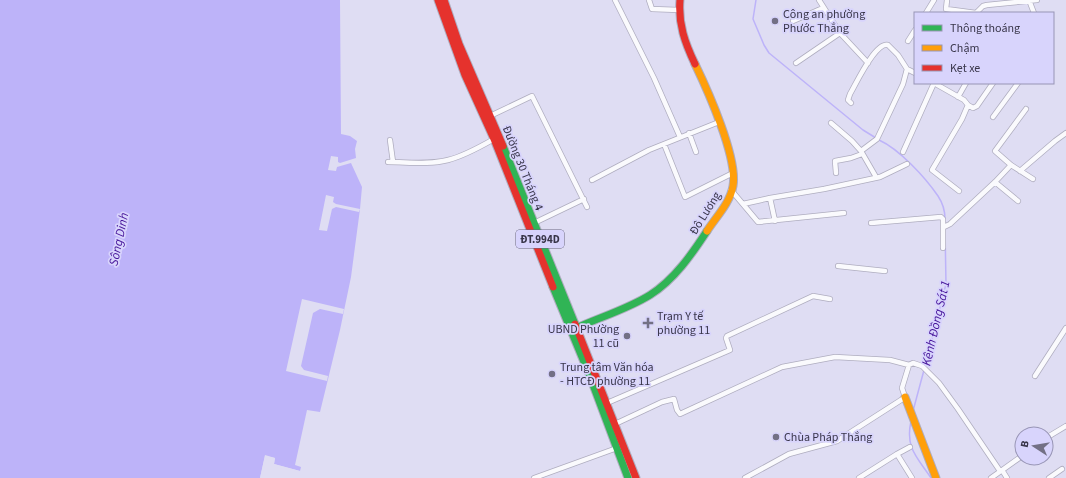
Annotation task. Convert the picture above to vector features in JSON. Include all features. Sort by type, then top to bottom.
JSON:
[{"type":"main road","name":"Đường 30 Tháng 4","points":[[438,0],[453,44],[488,118],[574,329],[607,403],[636,478]]},
{"type":"main road","name":"Đường 30 Tháng 4","points":[[444,0],[471,81]]},
{"type":"main road","name":"Đô Lương","points":[[574,329],[634,303],[659,288],[689,257],[723,207],[733,185],[733,173],[728,149],[706,88],[686,44],[682,31],[679,10],[680,0]]},
{"type":"main road","name":"Đường 30 Tháng 4","points":[[524,208],[534,222],[628,478]]},
{"type":"main road","points":[[905,397],[936,478]]},
{"type":"street","points":[[615,0],[654,78],[680,137]]},
{"type":"street","points":[[649,0],[652,9],[679,10]]},
{"type":"street","points":[[819,0],[840,33],[868,63]]},
{"type":"street","points":[[927,12],[934,0]]},
{"type":"street","points":[[947,0],[946,9],[954,12]]},
{"type":"street","points":[[1029,0],[1034,12]]},
{"type":"street","points":[[977,12],[984,6],[993,2],[1037,0]]},
{"type":"street","points":[[793,21],[823,8]]},
{"type":"street","points":[[908,42],[914,32]]},
{"type":"street","points":[[796,63],[840,33]]},
{"type":"street","points":[[851,103],[848,100],[848,97],[876,51],[885,44],[898,55],[907,69],[914,72]]},
{"type":"street","points":[[836,173],[835,162],[851,158],[862,152],[877,139],[903,84],[907,69]]},
{"type":"street","points":[[903,152],[934,84]]},
{"type":"street","points":[[958,97],[965,84]]},
{"type":"street","points":[[941,85],[964,100],[968,105],[975,108],[992,84]]},
{"type":"street","points":[[993,117],[1017,84]]},
{"type":"street","points":[[488,118],[532,96],[587,207]]},
{"type":"street","points":[[959,191],[932,170],[962,119],[968,105]]},
{"type":"street","points":[[1026,109],[995,152],[1033,180]]},
{"type":"street","points":[[592,180],[648,150],[718,122]]},
{"type":"street","points":[[831,123],[852,141],[862,152],[876,178]]},
{"type":"street","points":[[1020,171],[1066,133]]},
{"type":"street","points":[[689,134],[696,152]]},
{"type":"street","points":[[390,140],[390,162],[418,163],[448,160],[473,150],[496,138]]},
{"type":"street","points":[[664,144],[685,197],[733,173]]},
{"type":"street","points":[[743,204],[876,178],[907,164]]},
{"type":"street","points":[[946,226],[995,182],[1011,165]]},
{"type":"street","points":[[995,182],[1018,201]]},
{"type":"street","points":[[731,190],[758,222],[844,213]]},
{"type":"street","points":[[770,198],[775,221]]},
{"type":"street","points":[[534,222],[584,200]]},
{"type":"street","points":[[871,223],[938,216],[943,219],[946,226],[943,248]]},
{"type":"street","points":[[838,266],[886,271]]},
{"type":"street","points":[[607,403],[730,350],[726,338],[727,336],[812,296],[830,299]]},
{"type":"street","points":[[1034,376],[1066,328]]},
{"type":"street","points":[[615,424],[662,402],[674,399],[677,410],[680,414],[790,364],[835,357],[892,361],[909,364],[913,363],[922,366],[939,383],[1007,478]]},
{"type":"street","points":[[745,478],[789,454],[837,441],[905,397],[902,388],[909,364]]},
{"type":"street","points":[[1054,433],[1066,426]]},
{"type":"street","points":[[859,478],[910,447]]},
{"type":"street","points":[[534,478],[617,448]]},
{"type":"street","points":[[897,454],[912,478]]},
{"type":"street","points":[[990,478],[1014,462]]},
{"type":"street","points":[[1049,478],[1062,469]]},
{"type":"water","name":"Sông Dinh","points":[[0,0],[340,0],[341,134],[350,136],[357,141],[355,149],[356,158],[340,163],[338,162],[338,157],[331,156],[328,170],[336,171],[337,167],[351,163],[362,187],[351,277],[340,330],[320,412],[307,410],[295,465],[301,467],[300,471],[274,464],[275,458],[265,456],[260,478],[0,478]]},
{"type":"pier","points":[[326,195],[334,197],[333,202],[336,204],[360,209],[359,212],[336,207],[332,209],[327,231],[319,230]]},
{"type":"pier","points":[[302,299],[344,309],[343,314],[320,309],[313,313],[301,366],[304,370],[328,376],[327,381],[286,371]]},
{"type":"pier","points":[[265,455],[275,458],[274,464],[300,471],[299,473],[273,466],[273,459],[267,458],[262,478],[260,478]]},
{"type":"waterway","name":"Kênh Đồng Sát 1","points":[[756,0],[753,19],[769,53],[863,130],[876,138]]},
{"type":"waterway","name":"Kênh Đồng Sát 1","points":[[879,140],[895,150],[926,180],[941,201],[945,219]]},
{"type":"waterway","name":"Kênh Đồng Sát 1","points":[[925,367],[946,284],[945,227]]},
{"type":"waterway","name":"Kênh Đồng Sát 1","points":[[913,411],[924,370]]},
{"type":"waterway","name":"Kênh Đồng Sát 1","points":[[911,421],[911,445],[917,458],[931,478]]},
{"type":"traffic: fast","points":[[503,146],[575,324]]},
{"type":"traffic: fast","points":[[572,330],[631,305],[659,289],[682,266],[707,231]]},
{"type":"traffic: fast","points":[[553,287],[589,374],[628,478]]},
{"type":"traffic: slow","points":[[695,64],[727,142],[733,174],[733,186],[729,198],[707,231]]},
{"type":"traffic: slow","points":[[905,397],[936,478]]},
{"type":"traffic: jam","points":[[438,0],[465,75],[494,139],[553,287]]},
{"type":"traffic: jam","points":[[444,0],[459,44],[503,146]]},
{"type":"traffic: jam","points":[[680,0],[681,25],[688,49],[695,64]]},
{"type":"traffic: jam","points":[[575,324],[636,478]]},
{"type":"place","name":"Công an phường Phước Thắng","points":[[775,21]]},
{"type":"place","name":"Trạm Y tế phường 11","points":[[648,323]]},
{"type":"place","name":"UBND Phường 11 cũ","points":[[627,336]]},
{"type":"place","name":"Trung tâm Văn hóa - HTCĐ phường 11","points":[[552,374]]},
{"type":"place","name":"Chùa Pháp Thắng","points":[[776,437]]}]
